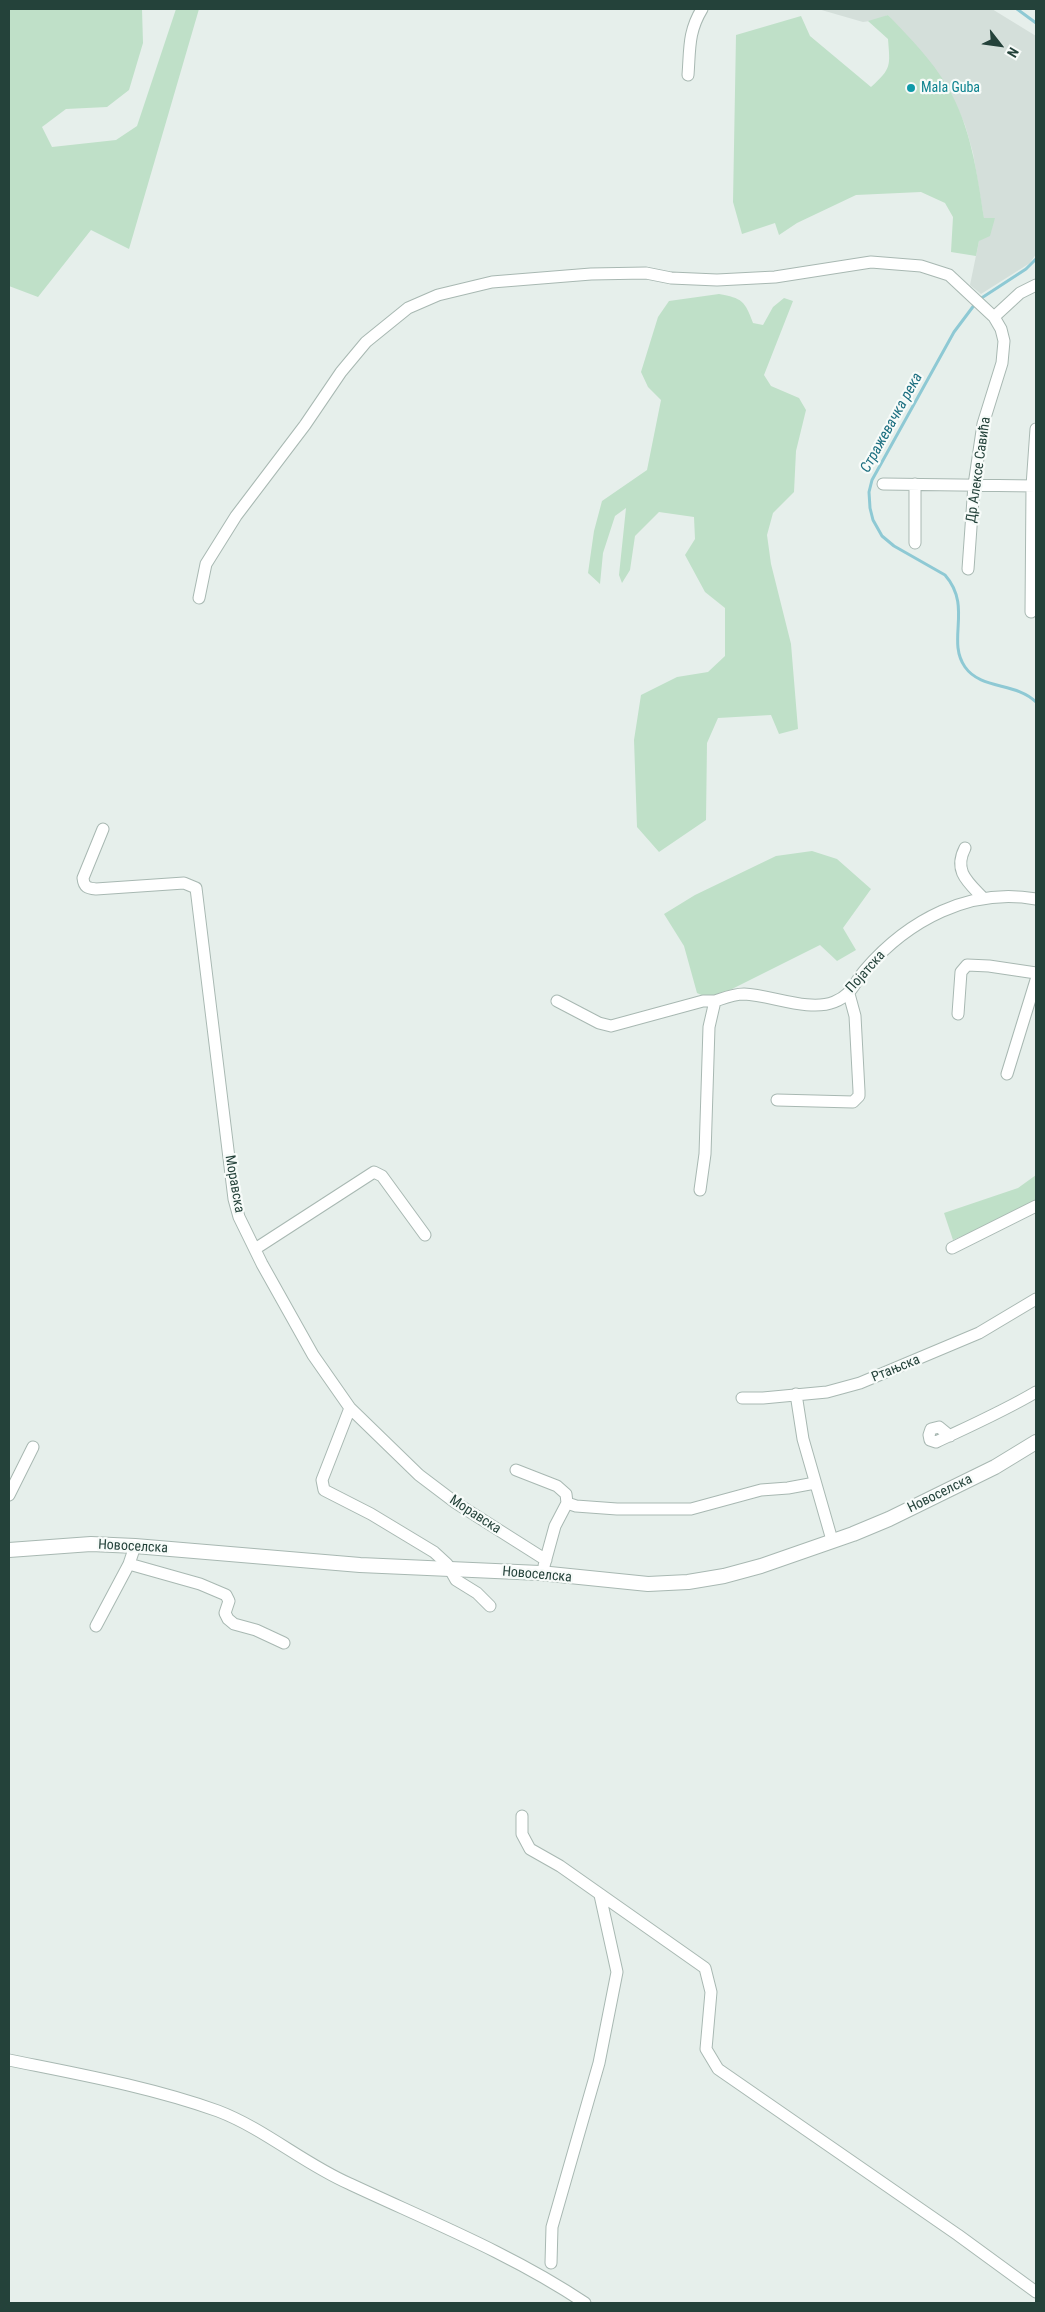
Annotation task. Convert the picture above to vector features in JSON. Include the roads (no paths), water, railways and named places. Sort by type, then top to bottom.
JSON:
[{"type":"street","points":[[688,74],[690,38],[693,26],[702,9]]},
{"type":"street","points":[[199,598],[206,564],[236,516],[305,425],[341,372],[366,342],[408,308],[438,295],[492,282],[572,275],[646,273],[671,278],[726,279],[775,277],[871,262],[921,266],[942,272],[975,298],[990,313],[1036,284]]},
{"type":"street","name":"Др Алексе Савића","points":[[968,569],[974,485],[985,417],[1002,363],[1004,341],[1001,329],[990,313]]},
{"type":"street","points":[[1031,612],[1036,429]]},
{"type":"street","points":[[883,484],[1034,486]]},
{"type":"street","points":[[915,484],[915,543]]},
{"type":"street","name":"Моравска","points":[[103,829],[83,878],[84,884],[88,888],[184,883],[196,888],[234,1199],[239,1216],[255,1249],[313,1355],[350,1408],[419,1475],[456,1503],[546,1560]]},
{"type":"street","points":[[965,848],[960,862],[961,869],[971,886],[983,898]]},
{"type":"street","name":"Појатска","points":[[557,1001],[599,1023],[611,1026],[703,1001],[715,1001],[742,994],[766,997],[782,1002],[831,1003],[849,994],[865,970],[901,936],[913,926],[933,915],[983,898],[1005,896],[1036,899]]},
{"type":"street","points":[[958,1014],[961,972],[967,965],[989,966],[1036,973]]},
{"type":"street","points":[[1007,1074],[1036,980]]},
{"type":"street","points":[[777,1100],[853,1102],[859,1096],[855,1016],[849,994]]},
{"type":"street","points":[[700,1190],[706,1146],[709,1027],[715,1001]]},
{"type":"street","points":[[255,1249],[374,1172],[382,1176],[425,1235]]},
{"type":"street","points":[[952,1248],[1036,1206]]},
{"type":"street","name":"Ртањска","points":[[742,1398],[826,1392],[860,1383],[979,1333],[1036,1299]]},
{"type":"street","points":[[950,1436],[1036,1392]]},
{"type":"street","points":[[796,1394],[798,1419],[832,1540]]},
{"type":"street","points":[[350,1408],[322,1480],[324,1490],[434,1552],[451,1569],[456,1580],[477,1593],[490,1606]]},
{"type":"street","name":"Новоселска","points":[[9,1550],[91,1544],[135,1546],[360,1564],[540,1574],[648,1584],[688,1582],[724,1576],[761,1566],[889,1519],[996,1467],[1036,1442]]},
{"type":"street","points":[[9,1495],[33,1447]]},
{"type":"street","points":[[516,1470],[564,1490],[567,1503],[556,1526],[540,1574]]},
{"type":"street","points":[[567,1503],[576,1506],[617,1509],[691,1509],[761,1490],[815,1483]]},
{"type":"street","points":[[96,1626],[129,1564],[135,1546]]},
{"type":"street","points":[[129,1564],[200,1584],[226,1594],[229,1601],[225,1613],[231,1622],[262,1632],[284,1643]]},
{"type":"street","points":[[522,1816],[522,1834],[530,1849],[600,1894],[705,1968],[711,1992],[706,2049],[718,2070],[958,2235],[1036,2292]]},
{"type":"street","points":[[551,2263],[552,2227],[599,2063],[617,1972],[600,1894]]},
{"type":"street","points":[[9,2060],[105,2080],[218,2112],[239,2121],[343,2182],[508,2258],[585,2303]]},
{"type":"waterway","name":"Стражевачка река","points":[[1017,9],[1036,23]]},
{"type":"waterway","name":"Стражевачка река","points":[[980,299],[1026,269],[1036,259]]},
{"type":"waterway","name":"Стражевачка река","points":[[975,304],[954,332],[872,480],[869,492],[870,508],[873,520],[882,536],[894,546],[945,575],[953,587],[959,611],[958,646],[960,657],[965,667],[980,679],[1019,691],[1036,702]]},
{"type":"place","name":"Mala Guba","points":[[911,88]]}]
